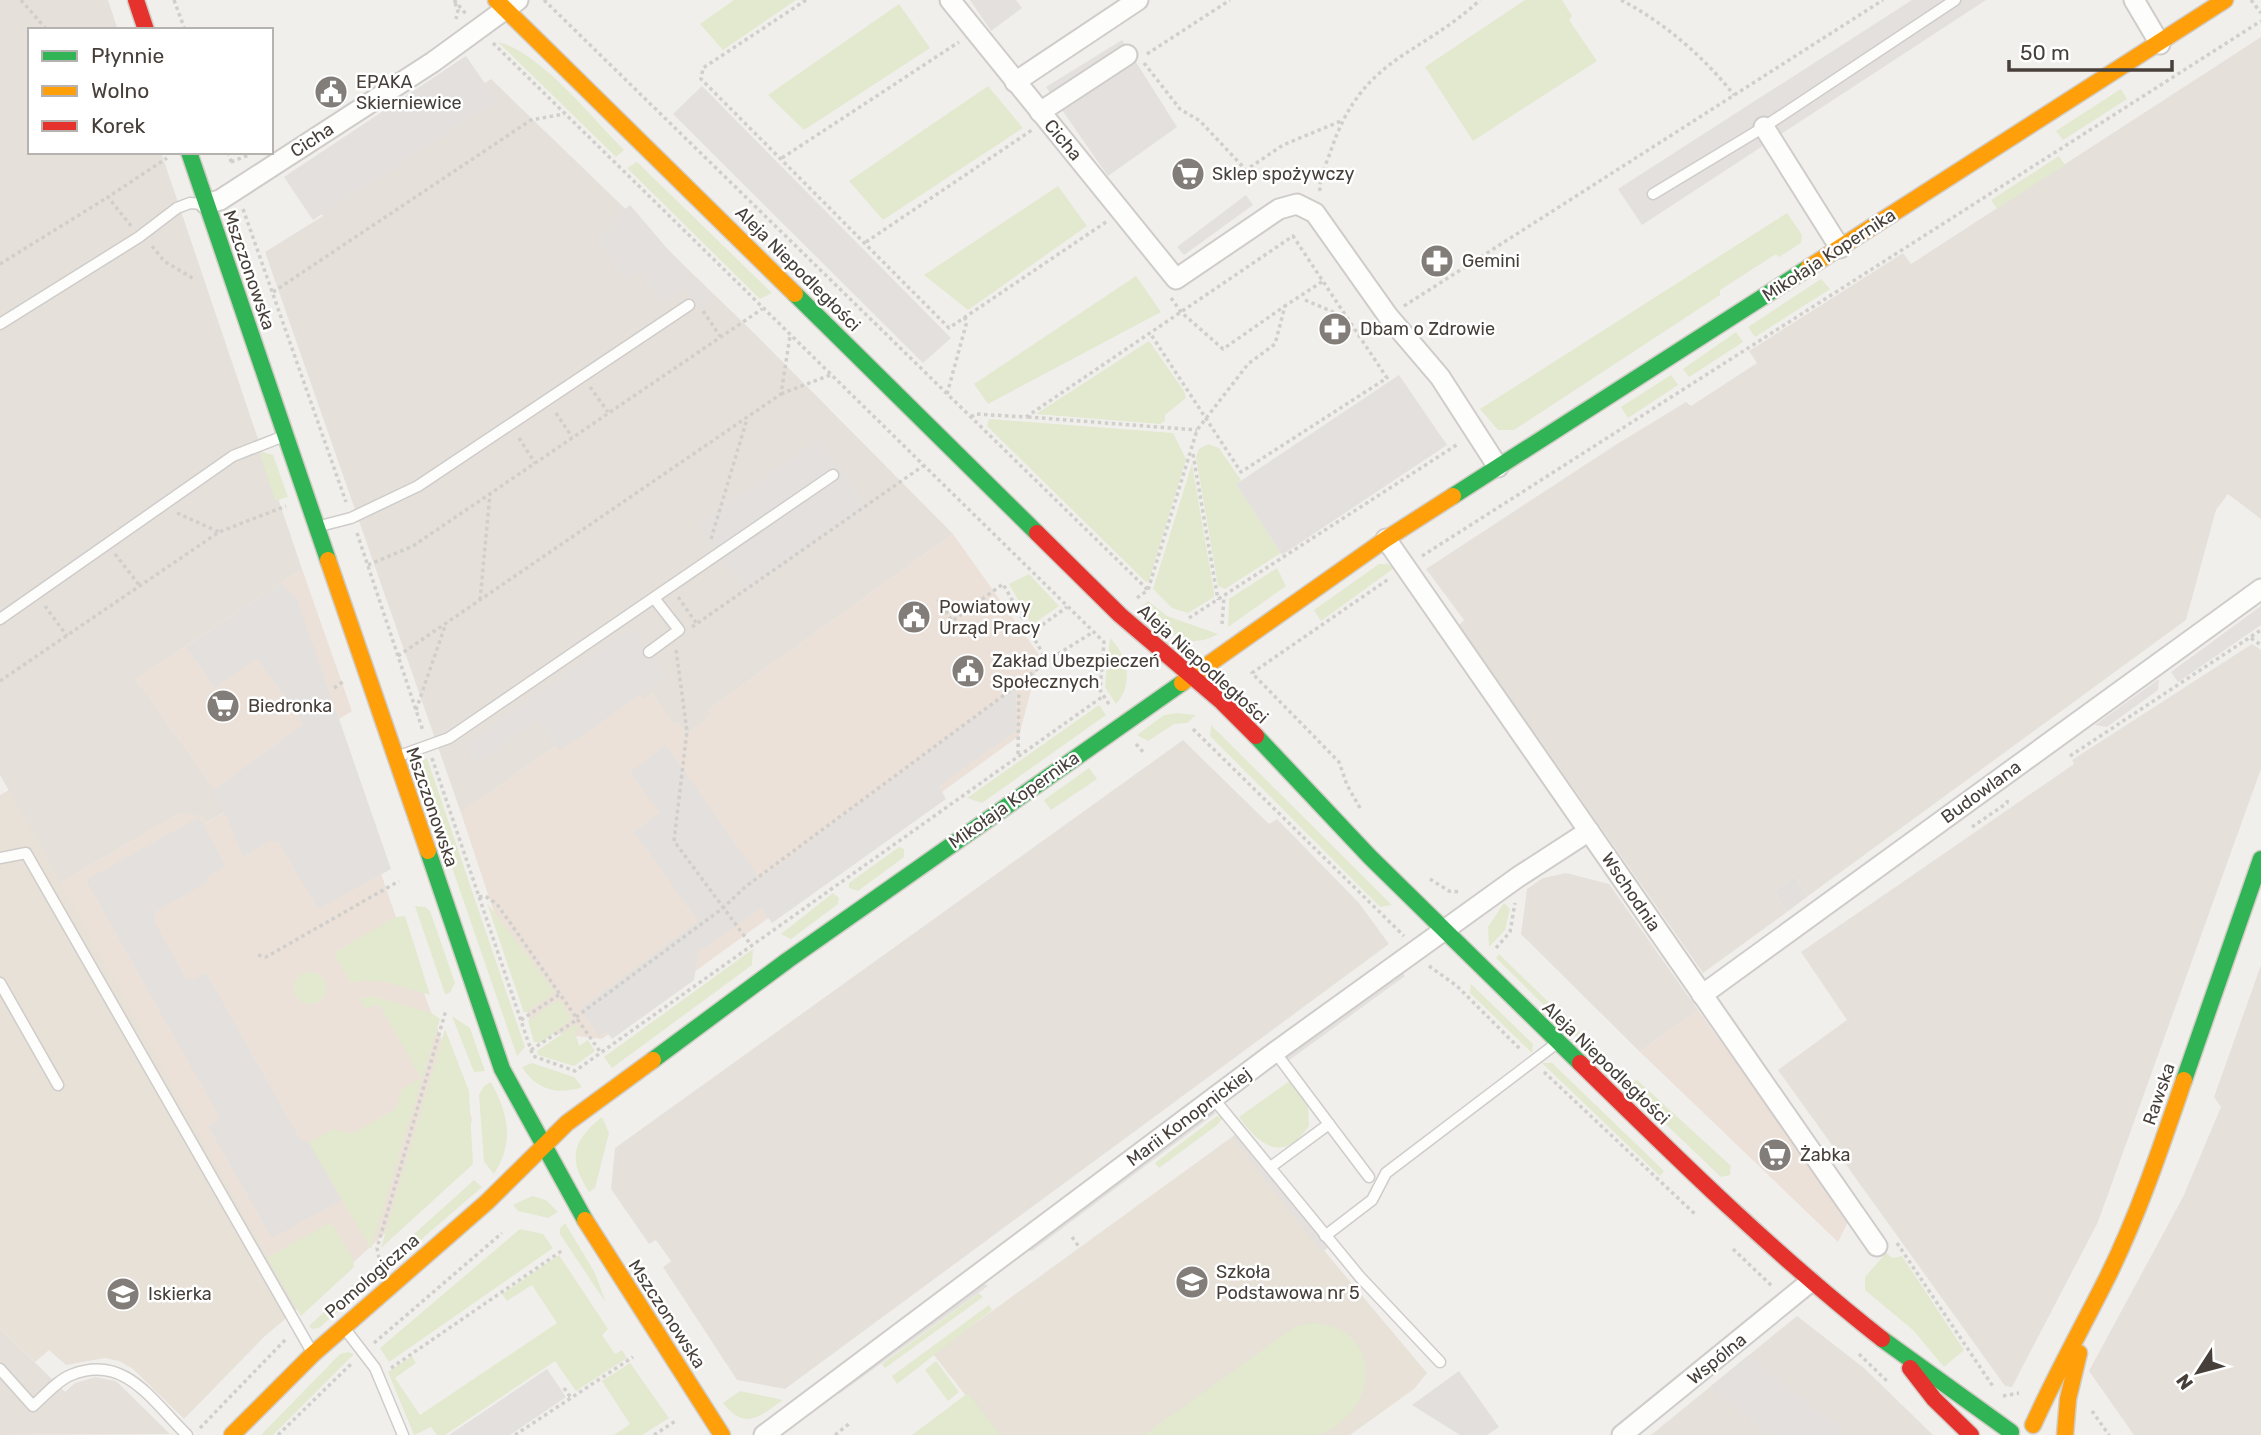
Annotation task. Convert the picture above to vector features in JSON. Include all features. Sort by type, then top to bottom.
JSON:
[{"type":"street","points":[[136,0],[145,28]]},
{"type":"street","name":"Cicha","points":[[950,0],[1015,82],[1038,119],[1176,279],[1279,209],[1297,204],[1315,213],[1388,316],[1440,377],[1476,431]]},
{"type":"street","points":[[1015,82],[1138,0]]},
{"type":"street","points":[[2134,0],[2160,44]]},
{"type":"street","name":"Mikołaja Kopernika","points":[[540,1149],[607,1091],[1386,539],[2225,0]]},
{"type":"street","name":"Cicha","points":[[206,204],[220,200],[260,175],[433,62],[507,3]]},
{"type":"street","name":"Aleja Niepodległości","points":[[507,3],[1120,615],[1231,710],[1370,857],[1715,1197],[1810,1282],[2009,1434]]},
{"type":"street","points":[[1038,119],[1127,55]]},
{"type":"street","points":[[1764,127],[1840,248]]},
{"type":"street","name":"Mszczonowska","points":[[190,154],[490,1038],[540,1149],[582,1219],[722,1435]]},
{"type":"street","points":[[1476,431],[1498,467]]},
{"type":"street","name":"Wschodnia","points":[[1386,539],[1702,995],[1884,1241]]},
{"type":"street","name":"Budowlana","points":[[1702,995],[2261,589]]},
{"type":"street","name":"Marii Konopnickiej","points":[[764,1435],[1275,1052],[1505,886],[1589,831]]},
{"type":"street","name":"Rawska","points":[[2033,1425],[2062,1360],[2078,1336],[2108,1276],[2151,1174],[2261,859]]},
{"type":"street","name":"Pomologiczna","points":[[232,1435],[313,1354],[487,1202],[540,1149]]},
{"type":"street","name":"Wspólna","points":[[1622,1435],[1810,1282]]},
{"type":"street","name":"Rawska","points":[[2064,1435],[2068,1399],[2079,1358],[2078,1336]]},
{"type":"street","name":"Aleja Niepodległości","points":[[1893,1347],[1934,1399],[1971,1435]]},
{"type":"street","points":[[787,1435],[795,1412]]},
{"type":"street","points":[[2009,1434],[2033,1425],[2064,1435]]},
{"type":"lane","points":[[1653,194],[1764,127],[1955,0]]},
{"type":"lane","points":[[0,324],[143,238],[177,208],[190,203],[206,204]]},
{"type":"lane","points":[[316,527],[351,518],[418,486],[689,305]]},
{"type":"lane","points":[[0,619],[233,456],[285,436]]},
{"type":"lane","points":[[395,758],[449,738],[832,475]]},
{"type":"lane","points":[[649,652],[679,630],[654,598]]},
{"type":"lane","points":[[0,858],[26,853],[313,1354]]},
{"type":"lane","points":[[0,983],[58,1085]]},
{"type":"lane","points":[[1325,1236],[1372,1200],[1386,1173],[1557,1042]]},
{"type":"lane","points":[[1275,1052],[1369,1177]]},
{"type":"lane","points":[[1213,1098],[1272,1166],[1325,1236],[1440,1362]]},
{"type":"lane","points":[[1272,1166],[1329,1124]]},
{"type":"lane","points":[[343,1327],[375,1368],[403,1435]]},
{"type":"lane","points":[[0,1369],[33,1406],[69,1375],[110,1368],[127,1377],[187,1435]]},
{"type":"path","points":[[21,0],[45,28]]},
{"type":"path","points":[[174,0],[184,28]]},
{"type":"path","points":[[455,0],[462,9]]},
{"type":"path","points":[[544,0],[1148,590]]},
{"type":"path","points":[[806,0],[703,68],[701,79],[949,328],[1114,216]]},
{"type":"path","points":[[1326,200],[1319,189],[1341,121],[1365,85],[1391,61],[1460,17],[1480,0]]},
{"type":"path","points":[[1622,0],[1644,12],[1690,48],[1713,68],[1734,95]]},
{"type":"path","points":[[1397,295],[1405,305],[1883,0]]},
{"type":"path","points":[[2251,0],[2261,13]]},
{"type":"path","points":[[1362,809],[1347,785],[1339,762],[1252,673],[1406,568],[2261,20]]},
{"type":"path","points":[[782,158],[966,38]]},
{"type":"path","points":[[242,204],[368,565],[531,1050],[536,1059],[575,1071],[1102,697],[1104,642],[492,42]]},
{"type":"path","points":[[1127,55],[1140,59],[1180,109],[1200,121],[1246,170],[1283,145],[1341,121]]},
{"type":"path","points":[[273,292],[531,120],[564,114]]},
{"type":"path","points":[[866,242],[1038,119]]},
{"type":"path","points":[[229,154],[231,162],[251,154]]},
{"type":"path","points":[[0,264],[157,164]]},
{"type":"path","points":[[108,197],[164,261],[194,279]]},
{"type":"path","points":[[1026,417],[1293,236],[1387,378],[1241,472],[1150,333]]},
{"type":"path","points":[[1181,312],[1223,349],[1323,281]]},
{"type":"path","points":[[1305,300],[1347,318]]},
{"type":"path","points":[[1134,601],[1148,590],[1197,430],[1206,422],[1248,364],[1275,344],[1285,306]]},
{"type":"path","points":[[368,565],[413,546],[762,309]]},
{"type":"path","points":[[947,394],[967,321],[964,317]]},
{"type":"path","points":[[780,394],[790,336]]},
{"type":"path","points":[[398,656],[780,394],[830,375]]},
{"type":"path","points":[[547,400],[572,437]]},
{"type":"path","points":[[971,417],[975,414],[1197,430]]},
{"type":"path","points":[[710,543],[748,417]]},
{"type":"path","points":[[509,425],[536,463]]},
{"type":"path","points":[[1189,618],[1406,481],[1476,431]]},
{"type":"path","points":[[1192,451],[1218,600]]},
{"type":"path","points":[[685,632],[923,466]]},
{"type":"path","points":[[480,600],[490,494]]},
{"type":"path","points":[[164,502],[182,517],[219,531]]},
{"type":"path","points":[[0,681],[219,531],[273,511]]},
{"type":"path","points":[[107,543],[140,586]]},
{"type":"path","points":[[938,599],[952,621],[1003,584],[1047,661]]},
{"type":"path","points":[[671,587],[696,624]]},
{"type":"path","points":[[36,593],[67,636]]},
{"type":"path","points":[[1221,629],[1224,596]]},
{"type":"path","points":[[1031,633],[1067,607]]},
{"type":"path","points":[[416,710],[445,624]]},
{"type":"path","points":[[2063,760],[2261,630]]},
{"type":"path","points":[[531,1050],[723,908],[745,887],[1047,661],[1093,632]]},
{"type":"path","points":[[2251,638],[2261,645]]},
{"type":"path","points":[[674,640],[687,731],[674,841],[751,945]]},
{"type":"path","points":[[1018,755],[1019,684]]},
{"type":"path","points":[[1193,729],[1406,938]]},
{"type":"path","points":[[1962,834],[2007,803],[2008,797],[2019,790]]},
{"type":"path","points":[[1422,873],[1449,891],[1464,892]]},
{"type":"path","points":[[1424,887],[1430,880]]},
{"type":"path","points":[[258,955],[266,957],[399,881]]},
{"type":"path","points":[[1489,955],[1506,939],[1513,925],[1514,900],[1505,886]]},
{"type":"path","points":[[479,897],[485,896],[497,904],[601,1053]]},
{"type":"path","points":[[1424,962],[1457,986],[1533,1062],[1698,1217]]},
{"type":"path","points":[[521,1020],[560,994]]},
{"type":"path","points":[[379,1258],[377,1248],[446,1010]]},
{"type":"path","points":[[278,1435],[363,1352],[502,1233]]},
{"type":"path","points":[[1072,1237],[1080,1248]]},
{"type":"path","points":[[1884,1241],[1994,1387],[1995,1396],[2020,1392]]},
{"type":"path","points":[[1727,1244],[1772,1286]]},
{"type":"path","points":[[386,1371],[563,1250]]},
{"type":"path","points":[[194,1435],[298,1328]]},
{"type":"path","points":[[515,1435],[633,1357]]},
{"type":"path","points":[[565,1388],[571,1398]]},
{"type":"path","points":[[2087,1407],[2109,1435]]},
{"type":"path","points":[[654,1435],[677,1420]]},
{"type":"path","points":[[835,1435],[850,1423]]},
{"type":"shaded area","points":[[0,0],[108,0],[117,28],[28,28],[28,154],[162,154],[302,569],[136,679],[229,809],[206,823],[180,813],[60,883],[0,775]]},
{"type":"shaded area","points":[[970,0],[1016,0],[1022,8],[991,31]]},
{"type":"shaded area","points":[[1912,0],[1986,0],[1642,225],[1618,189]]},
{"type":"shaded area","points":[[2261,37],[2261,519],[2228,494],[2216,510],[2186,620],[1808,896],[1795,876],[1774,891],[1787,912],[1703,973],[1459,625],[1464,620],[1426,569],[1617,444],[1686,402],[1691,406],[1757,363],[1749,351],[1903,253],[1911,264]]},
{"type":"shaded area","points":[[1122,40],[1177,127],[1108,176],[1046,87]]},
{"type":"shaded area","points":[[466,56],[497,101],[313,220],[284,177]]},
{"type":"shaded area","points":[[491,79],[753,332],[953,534],[708,710],[712,715],[687,734],[674,725],[652,694],[643,700],[635,690],[461,813],[265,252],[323,216],[312,196]]},
{"type":"shaded area","points":[[702,86],[951,338],[923,363],[673,114]]},
{"type":"shaded area","points":[[1246,195],[1253,205],[1184,255],[1177,247]]},
{"type":"shaded area","points":[[630,205],[694,280],[697,278],[715,299],[702,309],[684,288],[662,303],[640,270],[625,279],[597,237],[613,227],[610,222]]},
{"type":"shaded area","points":[[1399,375],[1447,445],[1282,555],[1236,484]]},
{"type":"shaded area","points":[[819,440],[866,506],[745,589],[697,525]]},
{"type":"shaded area","points":[[953,534],[1040,656],[1019,736],[602,1039],[533,1031],[461,813],[636,689],[643,700],[652,694],[674,725],[678,722],[687,734],[711,715],[708,710]]},
{"type":"shaded area","points":[[302,569],[352,711],[330,725],[406,946],[472,1119],[463,1161],[355,1261],[297,1309],[60,883],[180,813],[202,816],[207,823],[229,809],[136,679]]},
{"type":"shaded area","points":[[281,583],[298,601],[391,869],[318,909],[279,843],[270,841],[243,857],[215,789],[304,724],[257,658],[215,688],[186,647]]},
{"type":"shaded area","points":[[2261,606],[2261,625],[2178,682],[2171,672]]},
{"type":"shaded area","points":[[632,627],[666,676],[560,751],[537,720],[479,762],[466,744]]},
{"type":"shaded area","points":[[2252,644],[2261,650],[2261,769],[2098,1222],[2012,1387],[2005,1386],[1778,1070],[1847,1020],[1801,952],[2074,764],[2072,760]]},
{"type":"shaded area","points":[[2159,679],[2158,690],[2107,727],[2095,725]]},
{"type":"shaded area","points":[[1016,687],[1016,731],[939,786],[946,799],[772,923],[761,908],[698,952],[694,980],[612,1039],[606,1031],[599,1036],[580,1009],[698,921],[634,832],[660,813],[630,772],[666,745],[760,879]]},
{"type":"shaded area","points":[[1183,740],[1269,824],[1277,819],[1359,903],[1389,944],[785,1389],[737,1380],[663,1267],[671,1261],[656,1240],[649,1244],[611,1189],[615,1148]]},
{"type":"shaded area","points":[[9,790],[297,1309],[264,1337],[184,1419],[133,1369],[119,1361],[105,1358],[66,1365],[49,1350],[35,1362],[0,1328],[0,795]]},
{"type":"shaded area","points":[[199,817],[226,866],[208,876],[206,883],[156,911],[154,921],[186,978],[194,980],[206,973],[301,1141],[309,1143],[341,1200],[272,1238],[208,1126],[220,1118],[86,880]]},
{"type":"shaded area","points":[[1566,873],[1609,884],[1698,1010],[1640,1052],[1521,934],[1527,889],[1543,878]]},
{"type":"shaded area","points":[[1795,876],[1808,896],[1787,912],[1774,891]]},
{"type":"shaded area","points":[[2261,965],[2261,1435],[2134,1435],[2089,1371],[2183,1197],[2221,1107],[2214,1097]]},
{"type":"shaded area","points":[[1397,966],[1405,976],[1288,1061],[1281,1051]]},
{"type":"shaded area","points":[[1698,1010],[1849,1220],[1838,1242],[1640,1052]]},
{"type":"shaded area","points":[[1204,1107],[1216,1113],[1032,1251],[1018,1248]]},
{"type":"shaded area","points":[[1240,1133],[1329,1247],[1322,1252],[1233,1138]]},
{"type":"shaded area","name":"Szkoła Podstawowa nr 5","points":[[1236,1134],[1327,1254],[1427,1373],[1414,1389],[1350,1435],[997,1435],[933,1354]]},
{"type":"shaded area","points":[[976,1280],[988,1286],[839,1394],[830,1387]]},
{"type":"shaded area","points":[[1797,1316],[1864,1368],[1933,1435],[1651,1435]]},
{"type":"shaded area","points":[[0,1328],[65,1392],[75,1383],[95,1377],[116,1381],[170,1434],[0,1435]]},
{"type":"shaded area","points":[[1749,1355],[1810,1406],[1850,1435],[1768,1435],[1711,1386]]},
{"type":"shaded area","points":[[547,1369],[566,1397],[510,1435],[449,1435]]},
{"type":"shaded area","points":[[1459,1371],[1499,1427],[1487,1435],[1460,1435],[1412,1405]]},
{"type":"green space","points":[[734,0],[796,0],[723,50],[700,24]]},
{"type":"green space","points":[[1525,0],[1562,0],[1572,16],[1569,20],[1597,61],[1473,141],[1425,67]]},
{"type":"green space","points":[[899,4],[930,48],[804,130],[768,95]]},
{"type":"green space","points":[[498,42],[531,58],[548,72],[624,150],[616,157]]},
{"type":"green space","points":[[988,86],[1023,128],[883,220],[849,181]]},
{"type":"green space","points":[[2121,89],[2127,99],[2063,140],[2056,131]]},
{"type":"green space","points":[[2059,156],[2065,165],[1997,209],[1991,200]]},
{"type":"green space","points":[[637,162],[772,293],[760,299],[627,168]]},
{"type":"green space","points":[[1058,186],[1087,226],[968,310],[924,275]]},
{"type":"green space","points":[[1787,213],[1802,235],[1801,243],[1779,257],[1776,254],[1720,290],[1720,295],[1514,430],[1498,430],[1480,409]]},
{"type":"green space","points":[[1136,276],[1161,312],[988,404],[974,384]]},
{"type":"green space","points":[[1821,279],[1830,289],[1755,337],[1748,327]]},
{"type":"green space","points":[[1736,332],[1743,342],[1689,377],[1683,369]]},
{"type":"green space","points":[[1149,341],[1184,391],[1186,398],[1165,415],[1165,421],[1160,424],[1036,414]]},
{"type":"green space","points":[[1671,375],[1678,385],[1628,418],[1621,407]]},
{"type":"green space","points":[[989,419],[1173,433],[1186,459],[1149,581],[1146,582],[987,426]]},
{"type":"green space","points":[[1208,444],[1219,448],[1241,480],[1236,484],[1281,553],[1225,589],[1218,586],[1196,457],[1199,449]]},
{"type":"green space","points":[[259,451],[273,455],[288,497],[275,501]]},
{"type":"green space","points":[[1192,464],[1214,597],[1188,613],[1172,608],[1153,589]]},
{"type":"green space","points":[[1379,564],[1394,568],[1321,621],[1314,610]]},
{"type":"green space","points":[[1277,568],[1286,586],[1228,627],[1229,599]]},
{"type":"green space","points":[[1029,574],[1059,606],[1032,625],[1009,584]]},
{"type":"green space","points":[[1148,601],[1167,616],[1218,634],[1195,641],[1176,636],[1141,607]]},
{"type":"green space","points":[[1110,638],[1125,662],[1127,679],[1122,696],[1116,704],[1105,687]]},
{"type":"green space","points":[[1099,705],[1106,715],[982,803],[967,798]]},
{"type":"green space","points":[[1164,715],[1196,715],[1187,723],[1174,724],[1148,741],[1137,735]]},
{"type":"green space","points":[[1211,725],[1392,905],[1380,907],[1210,736]]},
{"type":"green space","points":[[427,758],[525,1047],[517,1056],[418,769],[418,764]]},
{"type":"green space","points":[[1089,768],[1097,779],[1051,810],[1044,800]]},
{"type":"green space","points":[[899,847],[904,849],[904,857],[858,891],[849,888],[849,883]]},
{"type":"green space","points":[[833,893],[839,898],[838,904],[791,939],[781,934]]},
{"type":"green space","points":[[487,903],[553,989],[552,995],[524,1013]]},
{"type":"green space","points":[[1504,903],[1510,909],[1505,930],[1489,947],[1488,927]]},
{"type":"green space","points":[[415,906],[425,907],[430,911],[455,983],[450,993],[445,994]]},
{"type":"green space","points":[[405,916],[430,995],[381,981],[351,983],[334,953],[395,917]]},
{"type":"green space","points":[[753,949],[752,965],[612,1068],[604,1057]]},
{"type":"green space","points":[[1499,954],[1607,1059],[1611,1064],[1610,1070],[1496,958]]},
{"type":"green space","points":[[310,972],[321,977],[326,988],[321,999],[310,1004],[299,999],[294,988],[299,977]]},
{"type":"green space","points":[[1471,984],[1533,1044],[1532,1053],[1470,993]]},
{"type":"green space","points":[[372,996],[431,1013],[440,1019],[371,1249],[309,1143],[333,1129],[352,1134],[396,1109],[402,1089],[421,1078],[381,1007],[374,1005],[366,1009],[359,999]]},
{"type":"green space","points":[[556,1001],[562,1002],[571,1020],[541,1043],[534,1042],[528,1021]]},
{"type":"green space","points":[[452,1016],[470,1028],[485,1071],[474,1072]]},
{"type":"green space","points":[[575,1025],[580,1028],[575,1032],[579,1046],[588,1040],[595,1051],[574,1066],[538,1055],[537,1051]]},
{"type":"green space","points":[[445,1029],[469,1091],[473,1164],[381,1248]]},
{"type":"green space","points":[[532,1063],[574,1077],[582,1087],[564,1091],[548,1089],[533,1081],[522,1067]]},
{"type":"green space","points":[[1542,1063],[1552,1063],[1664,1171],[1660,1176]]},
{"type":"green space","points":[[1291,1080],[1308,1104],[1309,1126],[1290,1145],[1272,1147],[1255,1136],[1239,1117]]},
{"type":"green space","points":[[1637,1080],[1731,1166],[1730,1175],[1721,1177],[1628,1088],[1627,1085]]},
{"type":"green space","points":[[491,1082],[502,1105],[507,1128],[505,1150],[494,1174],[484,1162],[479,1095],[484,1086]]},
{"type":"green space","points":[[1217,1116],[1223,1118],[1217,1125],[1159,1168],[1155,1163]]},
{"type":"green space","points":[[602,1117],[609,1133],[595,1188],[589,1192],[578,1170],[576,1152],[584,1135]]},
{"type":"green space","points":[[474,1180],[482,1187],[394,1263],[382,1263]]},
{"type":"green space","points":[[532,1196],[546,1200],[558,1212],[548,1218],[518,1211],[513,1205]]},
{"type":"green space","points":[[331,1222],[353,1259],[354,1267],[301,1316],[267,1258]]},
{"type":"green space","points":[[565,1223],[595,1273],[606,1303],[560,1234],[560,1228]]},
{"type":"green space","points":[[520,1229],[543,1234],[553,1248],[389,1362],[380,1348]]},
{"type":"green space","points":[[1886,1253],[1893,1258],[1902,1256],[1964,1350],[1944,1367],[1913,1330],[1865,1290],[1865,1277]]},
{"type":"green space","points":[[559,1255],[608,1329],[602,1335],[615,1354],[622,1350],[627,1358],[576,1391],[555,1361],[445,1435],[437,1435],[431,1427],[414,1435],[388,1372],[412,1356],[416,1363],[395,1378],[420,1415],[557,1323],[532,1285],[507,1301],[502,1294]]},
{"type":"green space","points":[[362,1277],[364,1286],[361,1291],[319,1328],[312,1329],[309,1326]]},
{"type":"green space","points":[[979,1293],[983,1297],[885,1368],[882,1364]]},
{"type":"green space","points":[[989,1305],[992,1310],[897,1384],[892,1376]]},
{"type":"green space","points":[[1313,1323],[1336,1328],[1353,1339],[1362,1354],[1366,1371],[1363,1389],[1355,1407],[1341,1422],[1322,1434],[1144,1435],[1296,1326]]},
{"type":"green space","points":[[340,1354],[354,1354],[273,1435],[261,1435]]},
{"type":"green space","points":[[936,1361],[959,1392],[948,1401],[925,1370]]},
{"type":"green space","points":[[630,1363],[669,1418],[642,1435],[614,1435],[630,1424],[602,1381]]},
{"type":"green space","points":[[740,1391],[783,1400],[759,1416],[745,1419],[731,1412],[723,1403]]},
{"type":"green space","points":[[968,1393],[1000,1435],[912,1435]]},
{"type":"traffic: fast","points":[[190,154],[328,560]]},
{"type":"traffic: fast","points":[[1453,496],[1808,268]]},
{"type":"traffic: fast","points":[[795,294],[1037,533]]},
{"type":"traffic: fast","points":[[653,1060],[788,960],[1182,683]]},
{"type":"traffic: fast","points":[[1256,736],[1370,857],[1580,1063]]},
{"type":"traffic: fast","points":[[428,851],[502,1069],[585,1220]]},
{"type":"traffic: fast","points":[[2184,1080],[2261,859]]},
{"type":"traffic: fast","points":[[1882,1339],[2011,1432]]},
{"type":"traffic: slow","points":[[496,0],[795,294]]},
{"type":"traffic: slow","points":[[1808,268],[2225,0]]},
{"type":"traffic: slow","points":[[1182,683],[1386,539],[1453,496]]},
{"type":"traffic: slow","points":[[328,560],[428,851]]},
{"type":"traffic: slow","points":[[232,1435],[313,1354],[487,1202],[567,1123],[653,1060]]},
{"type":"traffic: slow","points":[[2033,1425],[2130,1228],[2184,1080]]},
{"type":"traffic: slow","points":[[585,1220],[722,1435]]},
{"type":"traffic: slow","points":[[2065,1435],[2068,1399],[2079,1353]]},
{"type":"traffic: jam","points":[[136,0],[145,28]]},
{"type":"traffic: jam","points":[[1037,533],[1120,615],[1222,702],[1256,736]]},
{"type":"traffic: jam","points":[[1580,1063],[1765,1240],[1882,1339]]},
{"type":"traffic: jam","points":[[1910,1368],[1934,1399],[1971,1435]]},
{"type":"place","name":"EPAKA Skierniewice","points":[[331,92]]},
{"type":"place","name":"Sklep spożywczy","points":[[1188,174]]},
{"type":"place","name":"Gemini","points":[[1437,261]]},
{"type":"place","name":"Dbam o Zdrowie","points":[[1335,329]]},
{"type":"place","name":"Powiatowy Urząd Pracy","points":[[914,617]]},
{"type":"place","name":"Zakład Ubezpieczeń Społecznych","points":[[968,671]]},
{"type":"place","name":"Biedronka","points":[[223,706]]},
{"type":"place","name":"Żabka","points":[[1775,1155]]},
{"type":"place","name":"Szkoła Podstawowa nr 5","points":[[1192,1282]]},
{"type":"place","name":"Iskierka","points":[[123,1294]]}]
